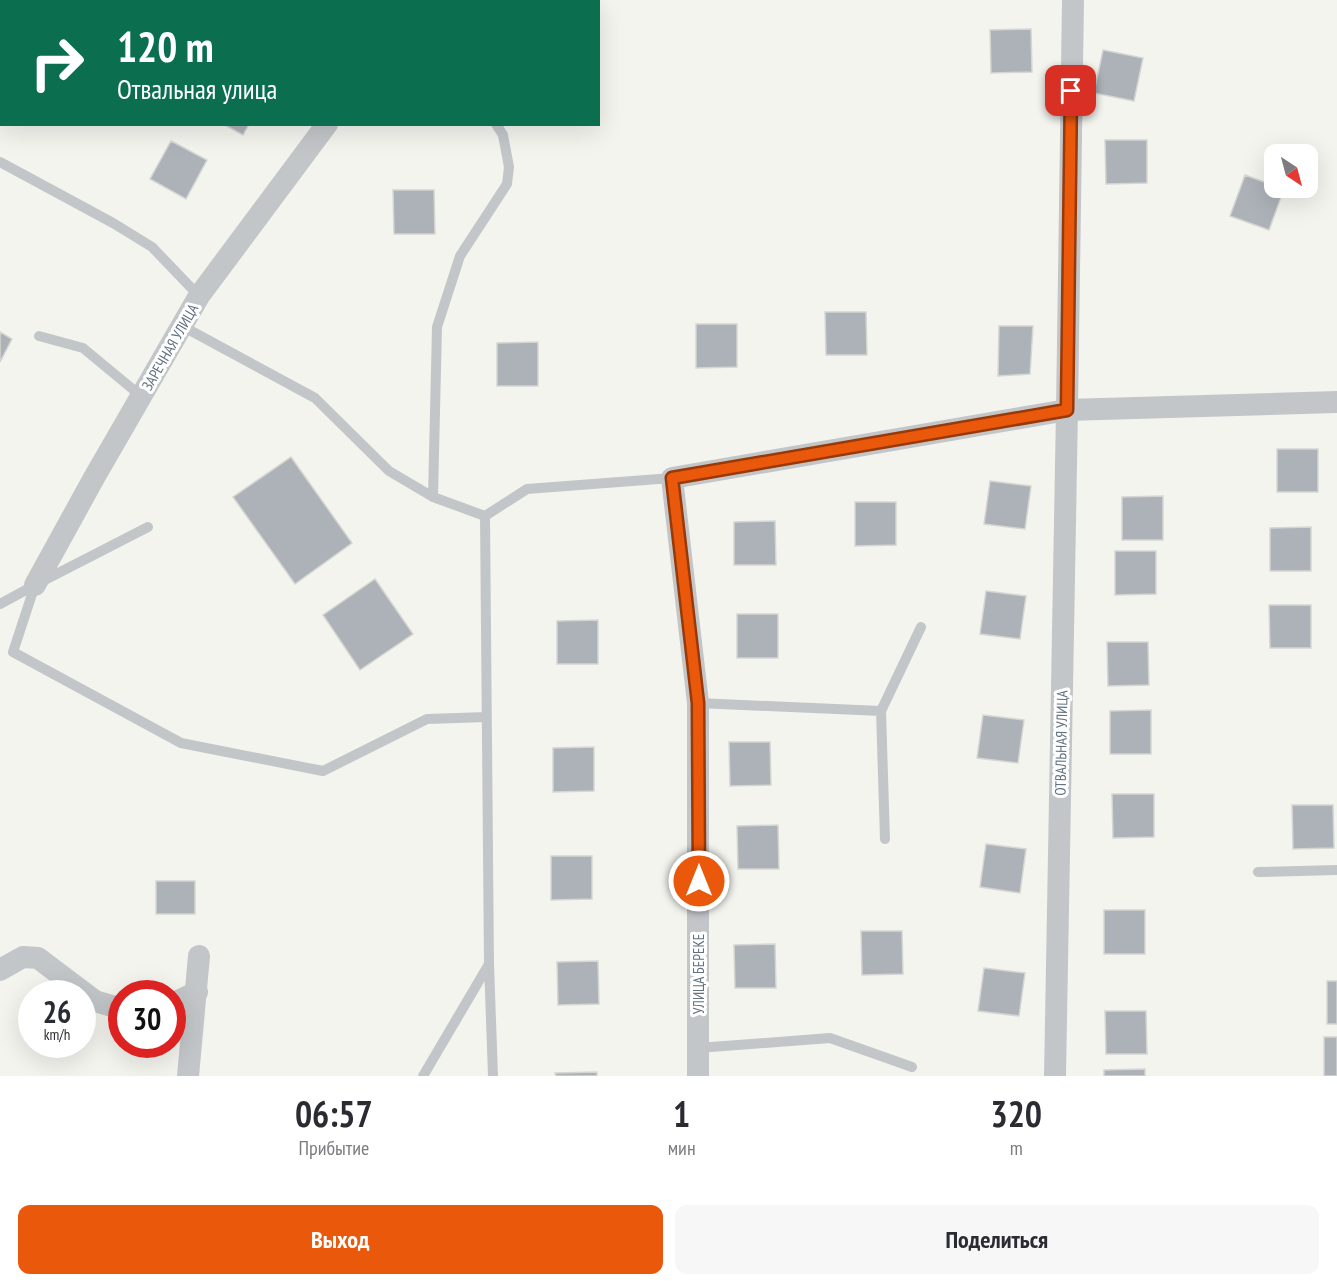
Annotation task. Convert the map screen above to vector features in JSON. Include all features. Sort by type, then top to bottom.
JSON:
[{"type":"street","name":"ОТВАЛЬНАЯ УЛИЦА","points":[[1055,1076],[1073,0]]},
{"type":"street","name":"ЗАРЕЧНАЯ УЛИЦА","points":[[35,585],[95,476],[200,296],[326,126]]},
{"type":"street","points":[[672,478],[1067,410],[1337,402]]},
{"type":"street","name":"УЛИЦА БЕРЕКЕ","points":[[672,478],[698,703],[698,1076]]},
{"type":"street","points":[[188,1076],[199,956]]},
{"type":"street","points":[[0,970],[23,957],[38,958],[95,1001],[108,1005]]},
{"type":"street","points":[[186,997],[197,992]]},
{"type":"lane","points":[[433,497],[437,327],[460,256],[507,184],[509,166],[503,135],[497,126]]},
{"type":"lane","points":[[0,162],[113,223],[152,247],[200,296]]},
{"type":"lane","points":[[182,326],[315,398],[389,471],[433,497],[485,516]]},
{"type":"lane","points":[[39,336],[83,348],[141,396]]},
{"type":"lane","points":[[485,516],[527,489],[672,478]]},
{"type":"lane","points":[[485,516],[489,964],[493,1076]]},
{"type":"lane","points":[[0,604],[148,527]]},
{"type":"lane","points":[[35,585],[13,652],[181,743],[323,771],[427,718],[486,717]]},
{"type":"lane","points":[[885,839],[881,711],[921,627]]},
{"type":"lane","points":[[698,703],[881,711]]},
{"type":"lane","points":[[1258,872],[1337,870]]},
{"type":"lane","points":[[423,1076],[489,964]]},
{"type":"lane","points":[[698,1048],[830,1038],[912,1066]]},
{"type":"building","points":[[1031,29],[1032,72],[991,73],[990,30]]},
{"type":"building","points":[[1103,50],[1143,58],[1134,101],[1094,93]]},
{"type":"building","points":[[227,126],[248,126],[243,135]]},
{"type":"building","points":[[1105,140],[1147,140],[1147,183],[1106,184]]},
{"type":"building","points":[[171,141],[207,160],[186,199],[150,179]]},
{"type":"building","points":[[1245,175],[1264,182],[1264,198],[1281,198],[1269,230],[1230,216]]},
{"type":"building","points":[[393,190],[434,190],[435,234],[394,234]]},
{"type":"building","points":[[825,312],[866,312],[867,355],[826,355]]},
{"type":"building","points":[[696,324],[737,324],[737,367],[696,368]]},
{"type":"building","points":[[999,326],[1033,326],[1030,374],[998,376]]},
{"type":"building","points":[[0,332],[12,339],[0,362]]},
{"type":"building","points":[[538,342],[538,386],[497,386],[497,343]]},
{"type":"building","points":[[1277,449],[1318,449],[1318,492],[1277,492]]},
{"type":"building","points":[[291,457],[352,543],[295,584],[233,497]]},
{"type":"building","points":[[990,481],[1031,486],[1025,529],[984,524]]},
{"type":"building","points":[[1163,496],[1163,540],[1122,540],[1122,497]]},
{"type":"building","points":[[855,502],[896,502],[896,545],[855,546]]},
{"type":"building","points":[[775,521],[776,565],[734,565],[734,522]]},
{"type":"building","points":[[1311,527],[1311,571],[1270,571],[1270,528]]},
{"type":"building","points":[[1115,551],[1156,551],[1156,594],[1115,595]]},
{"type":"building","points":[[375,579],[413,634],[360,670],[323,615]]},
{"type":"building","points":[[986,591],[1026,596],[1020,639],[980,634]]},
{"type":"building","points":[[1269,605],[1311,605],[1311,648],[1270,648]]},
{"type":"building","points":[[737,614],[778,614],[778,658],[737,658]]},
{"type":"building","points":[[598,620],[598,664],[557,664],[557,621]]},
{"type":"building","points":[[1107,642],[1148,642],[1149,685],[1108,686]]},
{"type":"building","points":[[1151,710],[1151,754],[1110,754],[1110,711]]},
{"type":"building","points":[[983,715],[1024,720],[1018,763],[977,758]]},
{"type":"building","points":[[729,742],[770,742],[771,785],[730,786]]},
{"type":"building","points":[[594,747],[594,791],[553,792],[553,748]]},
{"type":"building","points":[[1112,794],[1154,794],[1154,837],[1113,838]]},
{"type":"building","points":[[1292,805],[1333,805],[1334,848],[1293,849]]},
{"type":"building","points":[[778,825],[779,869],[738,869],[737,826]]},
{"type":"building","points":[[986,844],[1026,849],[1020,893],[980,887]]},
{"type":"building","points":[[551,856],[592,856],[592,899],[551,900]]},
{"type":"building","points":[[156,881],[195,881],[195,914],[156,914]]},
{"type":"building","points":[[1104,910],[1145,910],[1145,954],[1104,954]]},
{"type":"building","points":[[861,931],[902,931],[903,974],[862,975]]},
{"type":"building","points":[[775,944],[776,988],[735,988],[734,945]]},
{"type":"building","points":[[598,961],[599,1004],[558,1005],[557,962]]},
{"type":"building","points":[[984,968],[1025,973],[1019,1016],[978,1011]]},
{"type":"building","points":[[1327,981],[1337,981],[1337,1024],[1327,1024]]},
{"type":"building","points":[[1105,1011],[1146,1011],[1147,1054],[1106,1054]]},
{"type":"building","points":[[1324,1037],[1337,1037],[1337,1076],[1324,1076]]},
{"type":"building","points":[[1145,1069],[1145,1076],[1104,1076],[1104,1070]]},
{"type":"building","points":[[597,1072],[597,1076],[556,1076],[555,1073]]},
{"type":"route","points":[[699,881],[698,703],[672,478],[1067,410],[1071,91]]}]
